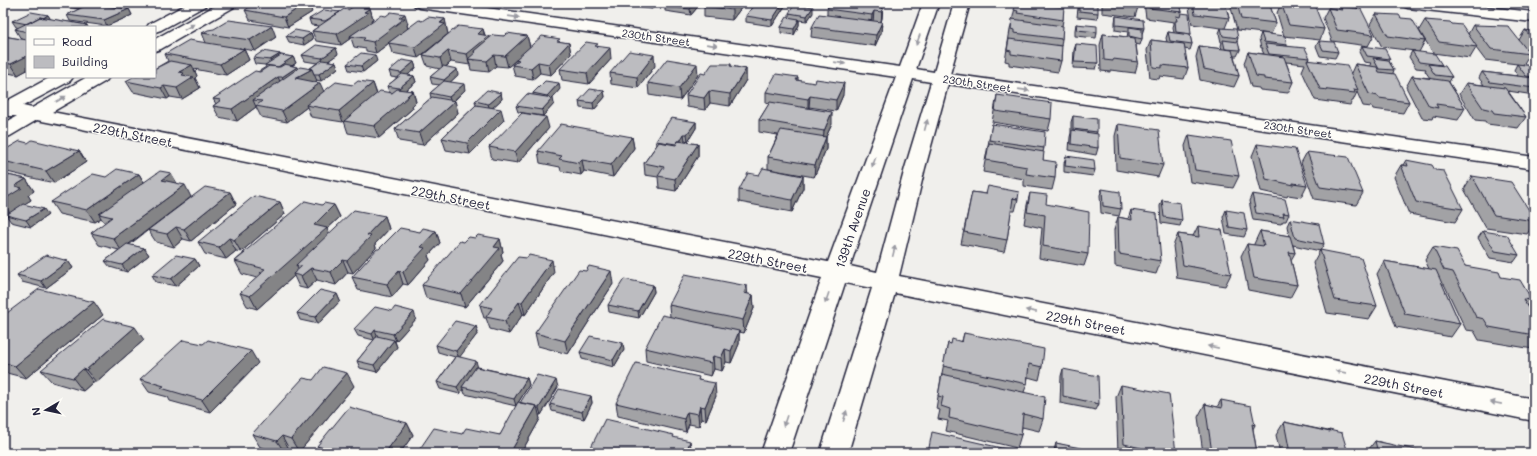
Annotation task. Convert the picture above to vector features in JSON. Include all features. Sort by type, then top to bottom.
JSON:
[{"type":"street","points":[[156,26],[200,3]]},
{"type":"street","points":[[156,45],[231,3]]},
{"type":"street","name":"230th Street","points":[[420,3],[1534,163]]},
{"type":"street","name":"139th Avenue","points":[[775,453],[905,73],[931,3]]},
{"type":"street","points":[[834,453],[886,283],[939,78],[962,3]]},
{"type":"street","points":[[1408,3],[1534,17]]},
{"type":"street","points":[[4,109],[62,78]]},
{"type":"street","points":[[3,132],[98,78]]},
{"type":"street","name":"229th Street","points":[[4,109],[1534,410]]},
{"type":"building","points":[[256,3],[307,3],[284,17],[245,10]]},
{"type":"building","points":[[667,3],[696,3],[690,9],[665,6]]},
{"type":"building","points":[[706,3],[737,3],[732,10],[704,6]]},
{"type":"building","points":[[755,3],[783,3],[772,20],[746,16]]},
{"type":"building","points":[[830,3],[882,3],[880,7],[883,8],[882,12],[874,11],[872,15],[827,9]]},
{"type":"building","points":[[1016,3],[1035,3],[1064,7],[1063,20],[1017,13],[1018,11],[1014,10]]},
{"type":"building","points":[[1079,3],[1098,5],[1098,13],[1079,11]]},
{"type":"building","points":[[1107,3],[1138,3],[1138,7]]},
{"type":"building","points":[[1148,3],[1180,3],[1182,12],[1149,8]]},
{"type":"building","points":[[1193,3],[1225,3],[1229,18],[1195,14]]},
{"type":"building","points":[[1237,3],[1269,3],[1276,23],[1241,19]]},
{"type":"building","points":[[1281,3],[1314,4],[1324,29],[1289,25]]},
{"type":"building","points":[[89,4],[129,9],[104,20],[67,15]]},
{"type":"building","points":[[795,4],[813,7],[807,16],[789,13]]},
{"type":"building","points":[[354,6],[370,8],[364,12],[368,13],[337,34],[312,31],[344,9],[348,10]]},
{"type":"building","points":[[1341,6],[1361,9],[1374,35],[1337,30],[1328,8],[1342,10]]},
{"type":"building","points":[[324,10],[340,12],[325,21],[309,19]]},
{"type":"building","points":[[31,12],[48,15],[43,18],[40,17],[27,24],[12,21]]},
{"type":"building","points":[[391,12],[405,14],[399,18],[405,18],[373,42],[363,40],[365,38],[350,36],[381,15],[386,16]]},
{"type":"building","points":[[1181,13],[1189,14],[1191,34],[1176,32],[1176,16],[1180,17]]},
{"type":"building","points":[[819,14],[882,22],[876,35],[812,27]]},
{"type":"building","points":[[1376,14],[1399,15],[1401,18],[1412,19],[1425,41],[1388,36]]},
{"type":"building","points":[[1116,16],[1143,20],[1144,28],[1116,25]]},
{"type":"building","points":[[40,17],[87,25],[26,26],[26,32],[15,29]]},
{"type":"building","points":[[428,17],[445,19],[440,23],[445,24],[415,47],[388,43],[419,20],[422,21]]},
{"type":"building","points":[[787,17],[799,19],[794,29],[781,27]]},
{"type":"building","points":[[1012,19],[1063,26],[1062,39],[1014,33],[1014,30],[1011,29]]},
{"type":"building","points":[[229,20],[272,26],[250,40],[202,33],[214,29]]},
{"type":"building","points":[[1425,20],[1450,22],[1452,24],[1462,25],[1477,47],[1439,42]]},
{"type":"building","points":[[1076,24],[1097,26],[1097,32],[1077,30]]},
{"type":"building","points":[[1473,25],[1508,26],[1530,54],[1491,49]]},
{"type":"building","points":[[458,26],[483,29],[478,34],[489,36],[467,54],[448,51],[440,58],[423,55]]},
{"type":"building","points":[[1129,27],[1142,29],[1142,39],[1129,36]]},
{"type":"building","points":[[1221,28],[1236,29],[1238,38],[1223,36]]},
{"type":"building","points":[[295,30],[311,33],[302,39],[286,36]]},
{"type":"building","points":[[1525,30],[1534,32],[1534,41]]},
{"type":"building","points":[[1168,32],[1190,35],[1192,44],[1170,41]]},
{"type":"building","points":[[507,33],[527,36],[505,56],[494,55],[487,61],[468,59],[476,52],[474,51],[493,35],[504,36]]},
{"type":"building","points":[[1261,33],[1285,36],[1287,45],[1264,42]]},
{"type":"building","points":[[1103,34],[1135,38],[1138,62],[1113,59],[1113,61],[1104,60]]},
{"type":"building","points":[[3,36],[26,40],[26,56],[11,64],[3,63]]},
{"type":"building","points":[[542,36],[560,39],[557,41],[569,43],[549,64],[538,62],[531,68],[512,65],[519,60],[516,59]]},
{"type":"building","points":[[1009,39],[1062,46],[1061,61],[1011,54],[1011,51],[1007,50]]},
{"type":"building","points":[[189,40],[244,49],[220,64],[165,54]]},
{"type":"building","points":[[1151,40],[1184,44],[1188,68],[1162,65],[1162,68],[1153,67]]},
{"type":"building","points":[[1223,40],[1238,42],[1240,50],[1225,49]]},
{"type":"building","points":[[1319,41],[1334,42],[1338,52],[1323,50]]},
{"type":"building","points":[[586,42],[598,44],[595,46],[610,48],[587,73],[560,69]]},
{"type":"building","points":[[1076,44],[1097,46],[1098,63],[1074,62]]},
{"type":"building","points":[[1265,44],[1305,48],[1310,58],[1269,54]]},
{"type":"building","points":[[316,45],[336,48],[322,58],[302,55]]},
{"type":"building","points":[[1199,46],[1232,50],[1239,76],[1204,69]]},
{"type":"building","points":[[1362,46],[1385,49],[1390,59],[1367,56]]},
{"type":"building","points":[[263,51],[280,54],[270,60],[253,58]]},
{"type":"building","points":[[629,51],[654,55],[637,77],[610,73]]},
{"type":"building","points":[[1412,51],[1435,54],[1442,65],[1419,62]]},
{"type":"building","points":[[1248,52],[1284,57],[1293,82],[1264,79],[1264,77],[1256,76]]},
{"type":"building","points":[[361,53],[375,55],[361,66],[347,64]]},
{"type":"building","points":[[281,55],[293,57],[278,67],[265,65]]},
{"type":"building","points":[[1373,58],[1388,60],[1394,70],[1379,69]]},
{"type":"building","points":[[667,59],[697,64],[679,88],[648,83]]},
{"type":"building","points":[[322,60],[336,62],[319,74],[314,74],[312,69],[309,69]]},
{"type":"building","points":[[402,60],[414,62],[401,73],[389,71]]},
{"type":"building","points":[[1307,60],[1347,65],[1358,90],[1354,89],[1355,93],[1320,89]]},
{"type":"building","points":[[170,61],[192,65],[179,72],[184,73],[182,75],[194,77],[177,88],[164,86],[161,88],[126,81],[131,78],[156,78],[156,68]]},
{"type":"building","points":[[285,64],[297,67],[282,77],[278,77],[232,109],[213,106],[221,100],[213,99],[255,71],[260,72],[269,66],[280,67]]},
{"type":"building","points":[[712,64],[731,64],[730,66],[746,69],[730,94],[709,91],[704,98],[686,95],[701,73],[705,74]]},
{"type":"building","points":[[1355,64],[1377,67],[1379,72],[1395,74],[1409,102],[1379,98],[1378,96],[1369,94]]},
{"type":"building","points":[[1428,64],[1445,66],[1452,77],[1435,75]]},
{"type":"building","points":[[1517,64],[1534,66],[1534,77],[1526,76]]},
{"type":"building","points":[[443,66],[457,69],[444,80],[430,77]]},
{"type":"building","points":[[300,67],[312,69],[295,78],[320,83],[282,111],[256,106],[262,101],[253,100]]},
{"type":"building","points":[[1482,72],[1534,78],[1534,88],[1490,82]]},
{"type":"building","points":[[402,74],[414,76],[399,88],[387,86]]},
{"type":"building","points":[[776,74],[798,77],[796,80],[815,83],[816,79],[844,83],[836,100],[810,96],[808,99],[766,92]]},
{"type":"building","points":[[1412,76],[1448,81],[1465,108],[1436,104],[1438,108],[1429,106]]},
{"type":"building","points":[[358,81],[373,83],[339,111],[306,105],[336,82],[353,85]]},
{"type":"building","points":[[444,81],[464,84],[449,97],[430,93]]},
{"type":"building","points":[[545,81],[559,83],[547,96],[533,93]]},
{"type":"building","points":[[1466,83],[1505,88],[1526,117],[1494,113],[1492,110],[1483,108]]},
{"type":"building","points":[[397,89],[413,91],[374,126],[344,121],[380,91],[392,93]]},
{"type":"building","points":[[590,89],[604,91],[593,103],[579,101]]},
{"type":"building","points":[[487,90],[501,93],[488,104],[475,101]]},
{"type":"building","points":[[527,94],[553,98],[542,110],[516,106]]},
{"type":"building","points":[[997,95],[1052,103],[1051,119],[995,111]]},
{"type":"building","points":[[432,97],[455,101],[419,133],[395,129]]},
{"type":"building","points":[[770,102],[832,112],[824,131],[759,120]]},
{"type":"building","points":[[476,105],[501,109],[467,143],[442,138]]},
{"type":"building","points":[[522,113],[546,117],[515,152],[489,147]]},
{"type":"building","points":[[1073,116],[1097,119],[1097,132],[1073,129]]},
{"type":"building","points":[[671,118],[696,122],[687,134],[684,134],[680,141],[676,144],[656,141]]},
{"type":"building","points":[[561,124],[632,137],[611,165],[582,160],[579,163],[559,159],[562,156],[538,151]]},
{"type":"building","points":[[992,124],[1045,132],[1044,148],[989,140]]},
{"type":"building","points":[[1118,124],[1159,130],[1163,165],[1120,158]]},
{"type":"building","points":[[781,130],[826,137],[815,165],[768,157]]},
{"type":"building","points":[[1072,130],[1098,134],[1098,148],[1071,144]]},
{"type":"building","points":[[1189,135],[1231,141],[1239,176],[1195,170]]},
{"type":"building","points":[[32,140],[79,151],[46,171],[3,161],[3,151],[20,141],[28,143]]},
{"type":"building","points":[[678,141],[698,144],[675,179],[658,176],[664,167],[644,163],[659,142],[676,145]]},
{"type":"building","points":[[989,143],[1044,152],[1043,160],[1056,162],[1055,178],[1026,174],[1027,167],[986,160]]},
{"type":"building","points":[[1257,144],[1295,149],[1307,185],[1293,183],[1293,185],[1266,179]]},
{"type":"building","points":[[1307,152],[1348,157],[1363,193],[1320,187]]},
{"type":"building","points":[[1066,156],[1094,160],[1095,170],[1065,166]]},
{"type":"building","points":[[1406,160],[1432,165],[1435,170],[1444,171],[1463,209],[1416,202],[1401,165],[1408,166]]},
{"type":"building","points":[[763,168],[803,176],[792,200],[739,190],[748,173],[759,175]]},
{"type":"building","points":[[117,169],[139,174],[87,210],[51,202],[93,174],[106,177]]},
{"type":"building","points":[[160,171],[171,173],[162,180],[185,185],[113,238],[91,233],[112,217],[99,214]]},
{"type":"building","points":[[3,174],[26,179],[15,186],[22,188],[3,200]]},
{"type":"building","points":[[1472,176],[1511,182],[1534,218],[1534,221],[1494,215]]},
{"type":"building","points":[[988,186],[1019,192],[1018,199],[1013,198],[1007,240],[964,232],[972,192],[986,194]]},
{"type":"building","points":[[205,187],[230,192],[184,229],[176,227],[167,234],[148,230]]},
{"type":"building","points":[[1102,189],[1120,192],[1121,209],[1103,206]]},
{"type":"building","points":[[1030,193],[1047,195],[1046,204],[1089,212],[1088,254],[1043,246],[1045,215],[1027,212]]},
{"type":"building","points":[[1252,194],[1285,199],[1289,214],[1283,213],[1284,217],[1256,213]]},
{"type":"building","points":[[254,196],[280,202],[234,240],[229,238],[219,247],[198,242]]},
{"type":"building","points":[[1162,200],[1180,203],[1182,220],[1164,217]]},
{"type":"building","points":[[305,201],[322,205],[324,203],[334,205],[314,225],[327,228],[250,296],[240,293],[265,269],[235,261]]},
{"type":"building","points":[[23,204],[44,209],[26,220],[6,215]]},
{"type":"building","points":[[354,210],[385,216],[367,235],[371,236],[347,261],[343,260],[331,272],[311,268],[301,276],[293,274],[302,266],[296,265]]},
{"type":"building","points":[[1131,210],[1157,214],[1161,261],[1119,254],[1118,217],[1132,220]]},
{"type":"building","points":[[1226,210],[1244,213],[1247,230],[1229,227]]},
{"type":"building","points":[[1290,219],[1319,224],[1324,244],[1295,238]]},
{"type":"building","points":[[1198,226],[1222,230],[1231,274],[1183,265],[1178,234],[1199,237]]},
{"type":"building","points":[[400,228],[420,232],[423,228],[436,231],[421,247],[425,248],[403,272],[399,271],[387,284],[352,277],[377,249],[379,249]]},
{"type":"building","points":[[1260,231],[1290,236],[1295,253],[1289,252],[1297,285],[1254,278],[1247,244],[1264,246]]},
{"type":"building","points":[[1483,231],[1507,235],[1519,255],[1495,251]]},
{"type":"building","points":[[478,235],[500,239],[494,247],[500,248],[461,294],[422,285],[460,241],[464,242],[469,237],[475,238]]},
{"type":"building","points":[[127,244],[144,248],[122,265],[105,261]]},
{"type":"building","points":[[1433,247],[1457,251],[1465,266],[1499,272],[1501,277],[1520,280],[1532,300],[1523,299],[1528,308],[1534,309],[1534,335],[1489,327],[1484,319],[1476,317],[1453,272],[1444,270]]},
{"type":"building","points":[[1320,250],[1361,258],[1377,306],[1335,300]]},
{"type":"building","points":[[46,255],[68,261],[41,281],[17,275]]},
{"type":"building","points":[[176,255],[195,259],[171,279],[152,275]]},
{"type":"building","points":[[529,255],[552,260],[522,302],[519,302],[505,321],[486,317],[492,308],[480,305],[518,257],[527,258]]},
{"type":"building","points":[[1384,261],[1436,270],[1460,324],[1405,314]]},
{"type":"building","points":[[589,266],[611,271],[565,341],[535,333],[579,270],[586,271]]},
{"type":"building","points":[[685,274],[747,286],[744,293],[753,295],[743,320],[669,305]]},
{"type":"building","points":[[624,279],[653,285],[638,311],[608,305]]},
{"type":"building","points":[[39,289],[94,302],[15,366],[3,362],[3,316]]},
{"type":"building","points":[[320,290],[337,294],[315,317],[297,313]]},
{"type":"building","points":[[375,307],[392,311],[395,307],[414,312],[393,334],[375,330],[372,334],[354,329]]},
{"type":"building","points":[[662,315],[739,331],[731,351],[725,349],[721,358],[713,356],[711,363],[645,348]]},
{"type":"building","points":[[103,319],[135,327],[86,370],[83,369],[73,378],[41,370]]},
{"type":"building","points":[[455,321],[476,326],[456,351],[436,345]]},
{"type":"building","points":[[964,333],[1044,349],[1042,367],[1029,364],[1027,384],[943,366],[948,343],[951,344],[952,339],[962,342]]},
{"type":"building","points":[[377,336],[394,340],[374,365],[357,361]]},
{"type":"building","points":[[590,336],[623,343],[613,360],[580,352]]},
{"type":"building","points":[[183,340],[203,344],[208,340],[251,351],[202,400],[161,388],[164,386],[140,379]]},
{"type":"building","points":[[456,356],[476,361],[457,387],[437,382]]},
{"type":"building","points":[[636,363],[699,377],[698,380],[715,383],[705,407],[700,406],[698,414],[687,412],[684,419],[616,403]]},
{"type":"building","points":[[323,367],[347,373],[291,439],[282,436],[277,441],[252,434],[303,378],[313,380]]},
{"type":"building","points":[[476,367],[527,378],[514,399],[462,387]]},
{"type":"building","points":[[1063,369],[1098,376],[1099,404],[1063,396]]},
{"type":"building","points":[[942,374],[1045,397],[1043,419],[1023,414],[1021,435],[949,418],[950,409],[941,406],[943,397],[938,396]]},
{"type":"building","points":[[537,375],[556,380],[539,408],[537,408],[537,406],[520,403]]},
{"type":"building","points":[[1121,385],[1169,394],[1176,453],[1141,453],[1141,448],[1124,444]]},
{"type":"building","points":[[559,389],[591,396],[582,412],[550,404]]},
{"type":"building","points":[[1221,400],[1251,406],[1255,425],[1252,424],[1257,453],[1212,453],[1205,404],[1222,408]]},
{"type":"building","points":[[518,402],[537,406],[510,453],[417,453],[434,428],[462,434],[466,428],[500,435]]},
{"type":"building","points":[[349,407],[407,423],[385,453],[342,453],[317,446]]},
{"type":"building","points":[[605,419],[674,435],[673,437],[690,441],[686,453],[588,453]]},
{"type":"building","points":[[1284,422],[1330,432],[1329,430],[1342,433],[1348,453],[1290,453]]},
{"type":"building","points":[[932,432],[1019,452],[1019,453],[928,453]]},
{"type":"building","points":[[1375,441],[1426,452],[1426,453],[1378,453]]},
{"type":"building","points":[[1056,443],[1095,451],[1095,453],[1056,453]]},
{"type":"building","points":[[524,449],[538,453],[521,453]]}]
